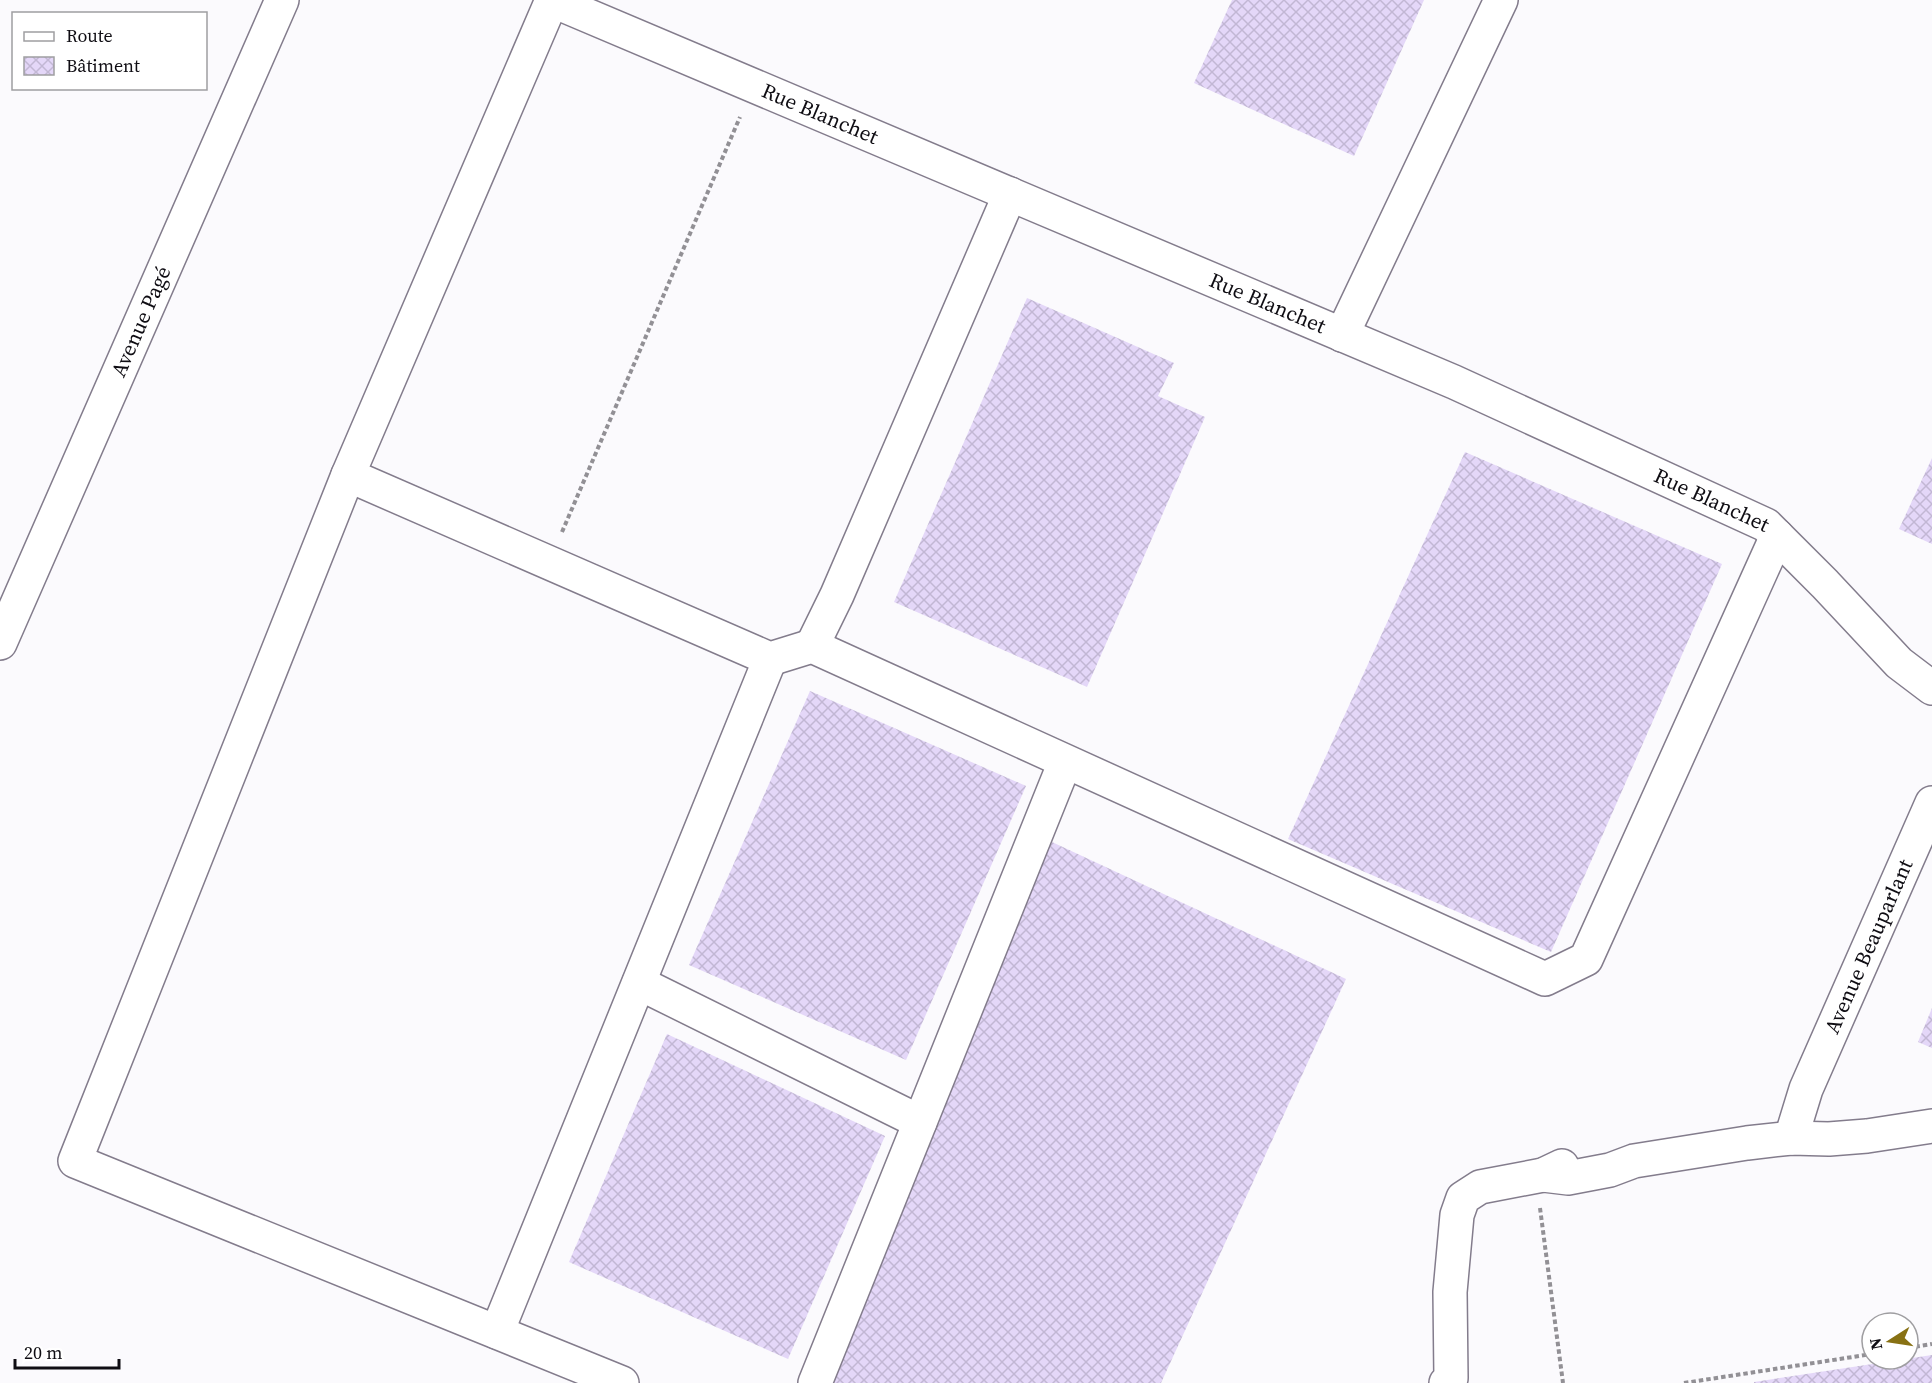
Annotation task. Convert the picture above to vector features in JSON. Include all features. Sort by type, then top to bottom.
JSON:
[{"type":"street","name":"Avenue Pagé","points":[[0,643],[282,0]]},
{"type":"street","points":[[551,0],[348,476],[75,1161],[622,1383]]},
{"type":"street","name":"Rue Blanchet","points":[[551,0],[1454,382],[1766,525],[1899,663],[1932,688]]},
{"type":"street","points":[[1342,335],[1501,0]]},
{"type":"street","points":[[812,646],[837,595],[1010,194]]},
{"type":"street","points":[[348,476],[770,659],[812,646],[1545,980],[1586,959],[1777,536]]},
{"type":"street","points":[[497,1332],[770,659]]},
{"type":"street","points":[[815,1383],[1065,762]]},
{"type":"street","name":"Avenue Beauparlant","points":[[1791,1138],[1806,1089],[1932,803]]},
{"type":"street","points":[[639,984],[920,1122]]},
{"type":"street","points":[[1454,1381],[1451,1283],[1456,1215],[1463,1198],[1480,1187],[1541,1187],[1568,1178],[1610,1170],[1634,1161],[1748,1143],[1791,1138],[1829,1139],[1867,1136],[1932,1126]]},
{"type":"path","points":[[558,541],[753,85]]},
{"type":"path","points":[[1541,1187],[1563,1383]]},
{"type":"path","points":[[1684,1383],[1860,1356]]},
{"type":"building","points":[[1232,0],[1424,0],[1354,156],[1194,83]]},
{"type":"building","points":[[1027,298],[1174,363],[1158,396],[1205,417],[1087,687],[894,602]]},
{"type":"building","points":[[1465,452],[1722,564],[1551,952],[1288,839]]},
{"type":"building","points":[[1932,458],[1932,544],[1899,529]]},
{"type":"building","points":[[810,691],[1026,786],[906,1060],[689,965]]},
{"type":"building","points":[[1052,842],[1346,979],[1161,1383],[803,1383]]},
{"type":"building","points":[[1932,1008],[1932,1048],[1918,1042]]},
{"type":"building","points":[[667,1034],[885,1136],[788,1359],[569,1262]]},
{"type":"building","points":[[1932,1355],[1932,1383],[1754,1383],[1860,1366],[1860,1371],[1920,1371],[1920,1357]]}]
